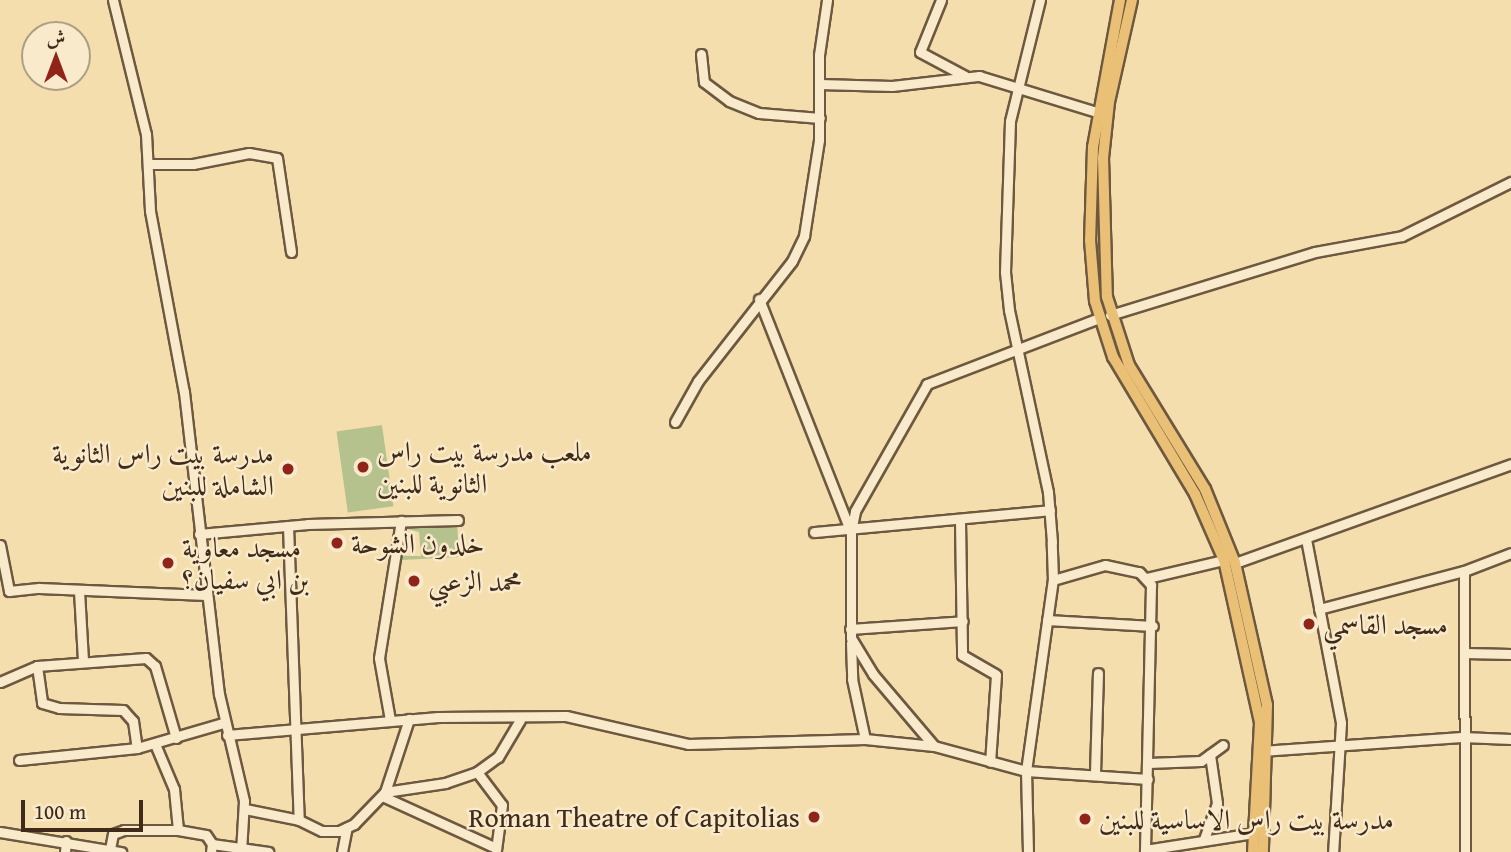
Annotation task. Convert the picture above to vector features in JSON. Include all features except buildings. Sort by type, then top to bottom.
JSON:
[{"type":"main road","points":[[1119,0],[1097,112],[1090,240],[1105,317],[1129,365],[1205,489],[1229,561],[1265,688],[1263,852]]},
{"type":"main road","points":[[1105,317],[1103,158],[1132,0]]},
{"type":"main road","points":[[1253,852],[1265,751]]},
{"type":"street","points":[[113,0],[140,99],[148,164],[150,211],[182,380],[223,723],[245,809],[241,850]]},
{"type":"street","points":[[675,422],[698,381],[759,299],[792,261],[804,236],[820,118],[819,46],[827,0]]},
{"type":"street","points":[[941,0],[920,52],[965,76],[1017,86],[1097,112]]},
{"type":"street","points":[[1028,852],[1026,771],[1053,580],[1050,510],[1017,351],[1005,272],[1009,132],[1017,86],[1040,0]]},
{"type":"street","points":[[701,54],[704,82],[729,101],[760,113],[820,118]]},
{"type":"street","points":[[820,84],[892,86],[965,76]]},
{"type":"street","points":[[148,164],[193,164],[249,153],[277,158],[291,252]]},
{"type":"street","points":[[865,739],[852,679],[851,634],[855,582],[851,532],[855,511],[923,388],[946,374],[1017,351],[1105,317],[1286,260],[1402,236],[1511,182]]},
{"type":"street","points":[[759,299],[851,532]]},
{"type":"street","points":[[1053,580],[1105,565],[1130,569],[1146,578],[1229,561],[1307,539],[1511,464]]},
{"type":"street","points":[[814,532],[851,532],[1050,510]]},
{"type":"street","points":[[199,534],[288,526],[458,520]]},
{"type":"street","points":[[390,720],[380,678],[380,648],[401,521]]},
{"type":"street","points":[[960,521],[962,655],[996,675],[990,762]]},
{"type":"street","points":[[288,526],[299,820]]},
{"type":"street","points":[[1307,539],[1342,745],[1333,852]]},
{"type":"street","points":[[0,545],[5,592],[79,591],[206,595]]},
{"type":"street","points":[[1319,609],[1464,571],[1511,553]]},
{"type":"street","points":[[1464,571],[1462,737],[1465,852]]},
{"type":"street","points":[[1146,578],[1153,626],[1145,851],[1203,839],[1254,833]]},
{"type":"street","points":[[79,591],[83,661]]},
{"type":"street","points":[[851,634],[962,621]]},
{"type":"street","points":[[1047,621],[1153,626]]},
{"type":"street","points":[[851,634],[873,674],[934,747]]},
{"type":"street","points":[[1464,653],[1511,654]]},
{"type":"street","points":[[0,682],[37,666],[83,661],[149,659],[176,738]]},
{"type":"street","points":[[37,666],[42,703],[59,708],[123,710],[133,721],[137,748]]},
{"type":"street","points":[[1095,773],[1098,673]]},
{"type":"street","points":[[227,735],[297,726],[474,716],[520,720],[584,719],[702,745],[865,739],[934,747],[1026,771],[1095,773],[1148,779]]},
{"type":"street","points":[[245,809],[299,820],[322,831],[347,827],[384,794],[409,719]]},
{"type":"street","points":[[384,794],[445,783],[478,772],[498,757],[520,720]]},
{"type":"street","points":[[19,760],[137,748],[223,723]]},
{"type":"street","points":[[1265,751],[1462,737],[1511,739]]},
{"type":"street","points":[[155,744],[174,789],[178,830]]},
{"type":"street","points":[[1148,763],[1192,762],[1210,755],[1223,745]]},
{"type":"street","points":[[1203,839],[1217,803],[1210,755]]},
{"type":"street","points":[[384,794],[496,850],[502,805],[478,772]]},
{"type":"street","points":[[342,852],[347,827]]},
{"type":"street","points":[[110,849],[117,831],[178,830],[206,835],[212,848],[268,852]]},
{"type":"street","points":[[0,832],[121,852]]},
{"type":"street","points":[[65,852],[66,841]]},
{"type":"green space","name":"ملعب مدرسة بيت راس الثانوية للبنين","points":[[382,425],[393,506],[348,513],[336,431]]},
{"type":"green space","points":[[457,521],[459,557],[402,560],[401,548],[406,556],[421,556],[419,532],[407,529],[407,524]]},
{"type":"place","name":"ملعب مدرسة بيت راس الثانوية للبنين","points":[[363,467]]},
{"type":"place","name":"مدرسة بيت راس الثانوية الشاملة للبنين","points":[[288,469]]},
{"type":"place","name":"خلدون الشوحة","points":[[337,543]]},
{"type":"place","name":"مسجد معاوية بن ابي سفيان؟","points":[[168,563]]},
{"type":"place","name":"محمد الزعبي","points":[[414,581]]},
{"type":"place","name":"مسجد القاسمي","points":[[1309,624]]},
{"type":"place","name":"Roman Theatre of Capitolias","points":[[814,817]]},
{"type":"place","name":"مدرسة بيت راس الاساسية للبنين","points":[[1085,819]]}]
